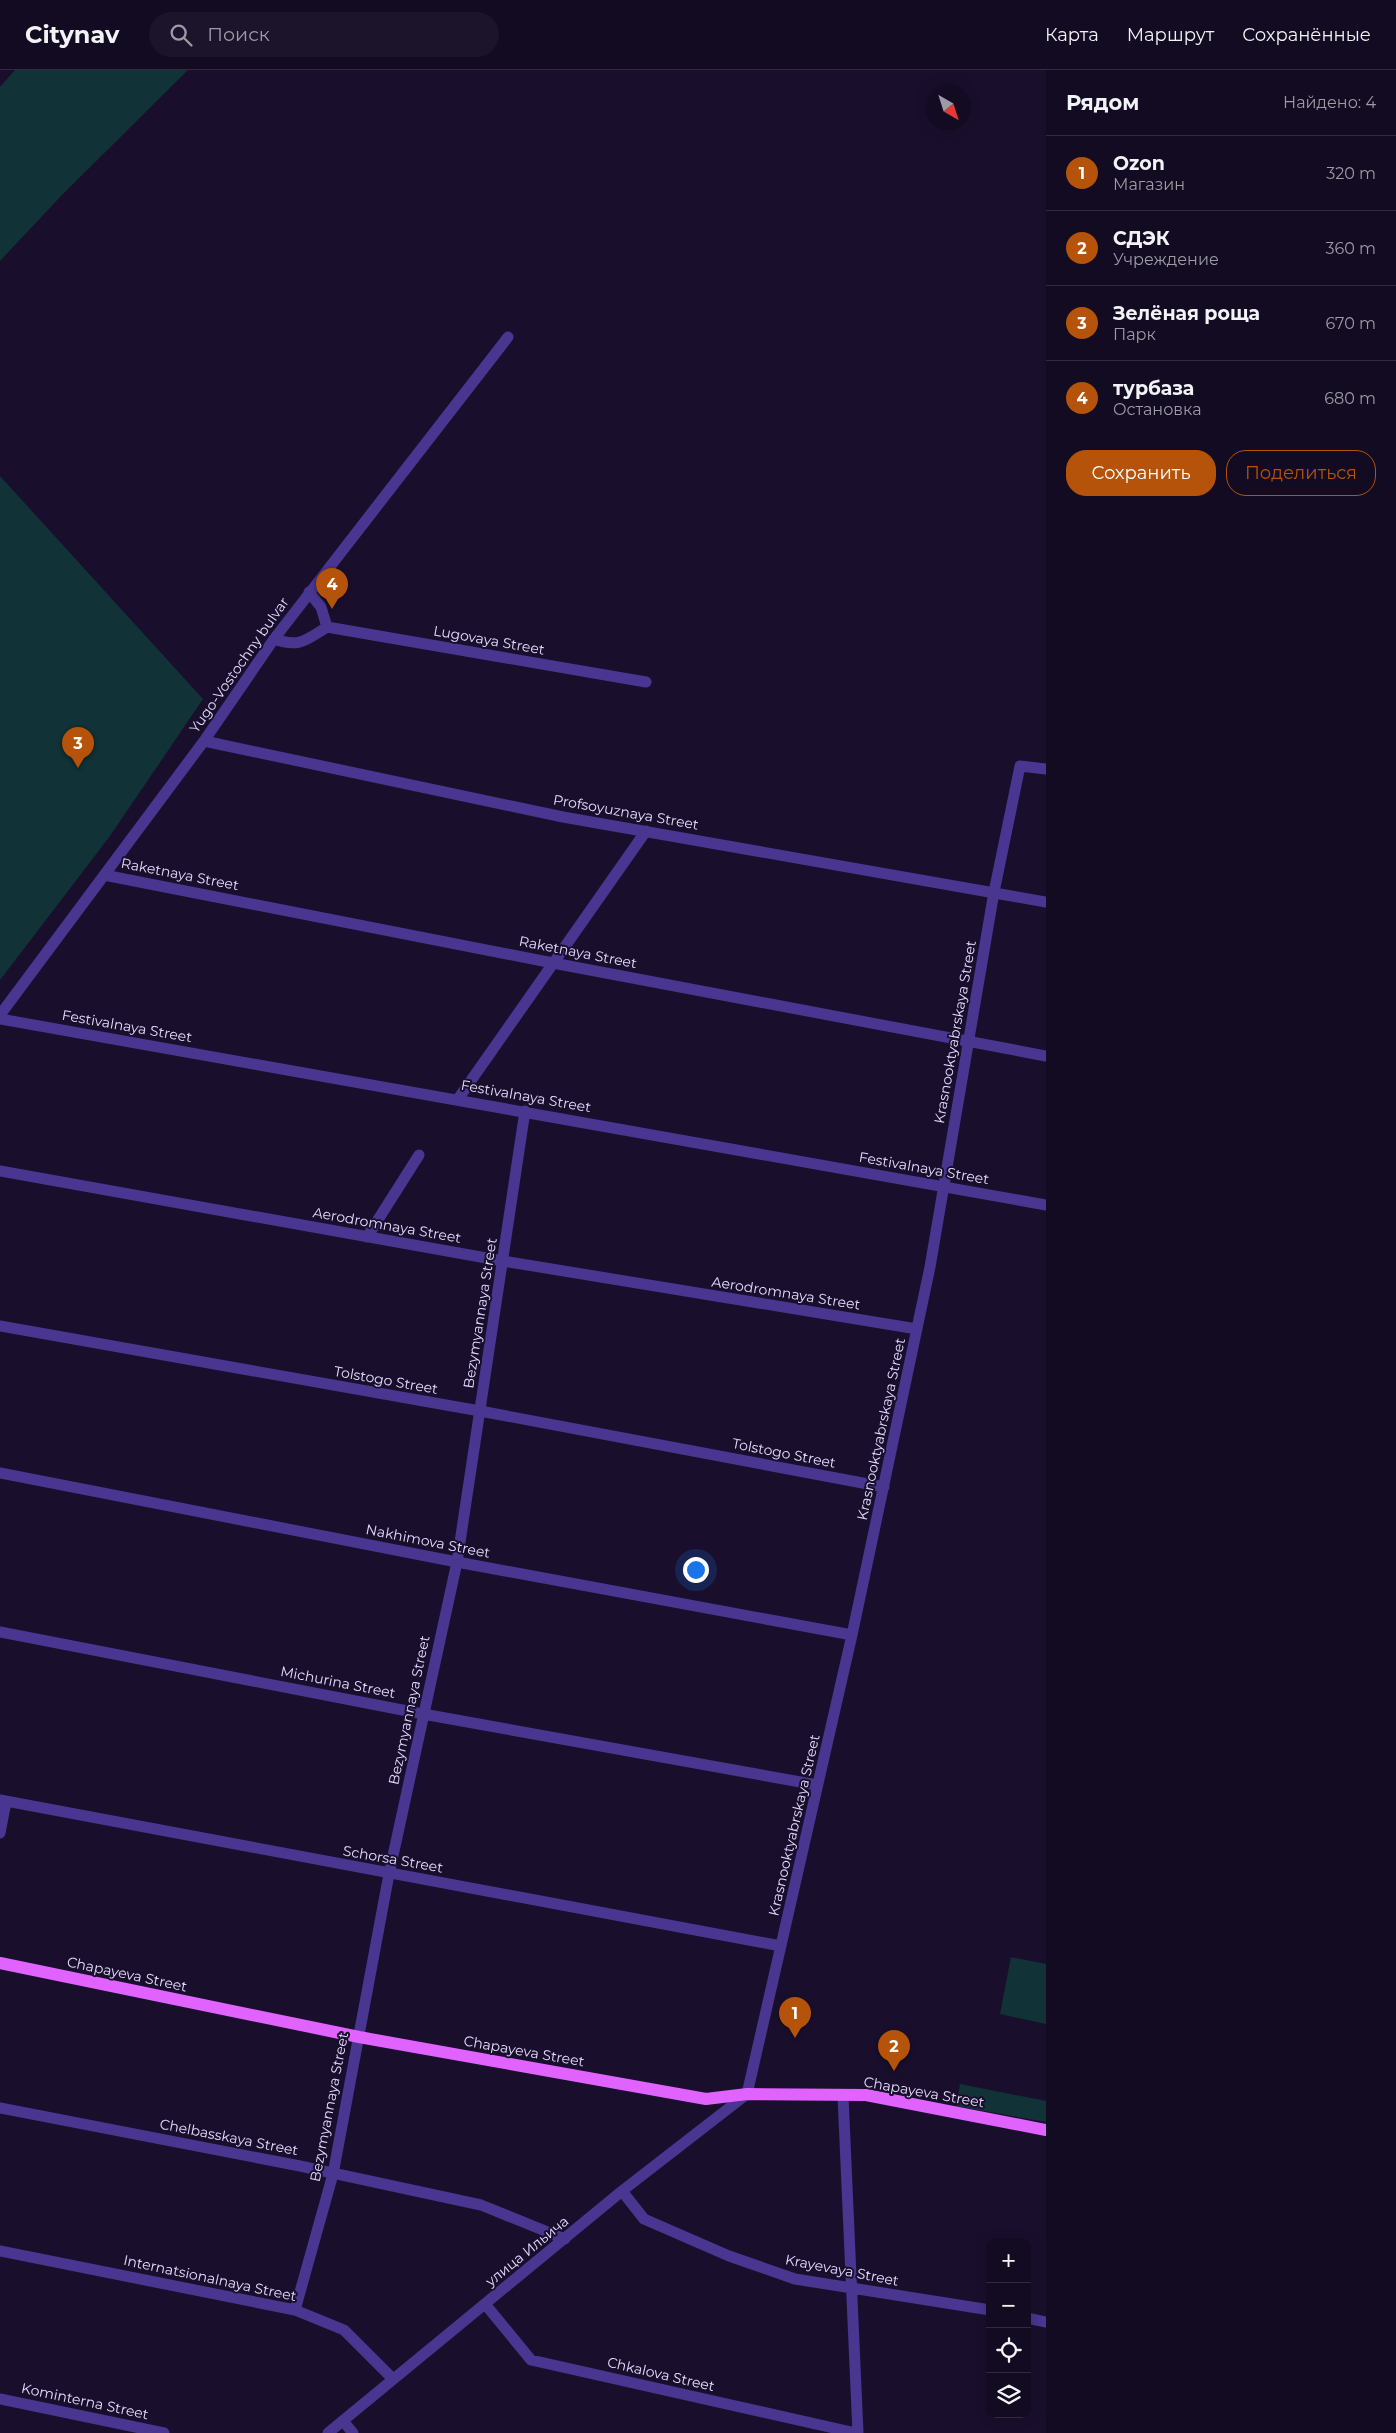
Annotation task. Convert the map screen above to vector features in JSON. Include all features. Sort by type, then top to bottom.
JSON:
[{"type":"main road","name":"Chapayeva Street","points":[[0,1963],[359,2037],[706,2099],[747,2094],[866,2095],[1046,2130]]},
{"type":"street","name":"Yugo-Vostochny bulvar","points":[[0,1017],[204,741],[274,639],[309,592],[508,337]]},
{"type":"street","points":[[274,639],[289,644],[305,640],[327,627],[321,607],[309,592]]},
{"type":"street","name":"Lugovaya Street","points":[[327,627],[646,682]]},
{"type":"street","name":"Profsoyuznaya Street","points":[[204,741],[563,816],[1046,902]]},
{"type":"street","name":"Krasnooktyabrskaya Street","points":[[747,2094],[852,1635],[917,1330],[994,892],[1020,766],[1046,769]]},
{"type":"street","points":[[458,1100],[646,831]]},
{"type":"street","name":"Raketnaya Street","points":[[104,874],[553,963],[1046,1056]]},
{"type":"street","name":"Festivalnaya Street","points":[[0,1017],[1046,1206]]},
{"type":"street","name":"Bezymyannaya Street","points":[[295,2310],[333,2174],[389,1874],[457,1562],[525,1111]]},
{"type":"street","points":[[367,1237],[419,1155]]},
{"type":"street","name":"Aerodromnaya Street","points":[[0,1172],[503,1261],[917,1330]]},
{"type":"street","name":"Tolstogo Street","points":[[0,1326],[480,1411],[884,1486]]},
{"type":"street","name":"Nakhimova Street","points":[[0,1473],[457,1562],[852,1635]]},
{"type":"street","name":"Michurina Street","points":[[0,1632],[423,1714],[818,1785]]},
{"type":"street","points":[[0,1832],[3,1801]]},
{"type":"street","name":"Schorsa Street","points":[[3,1801],[782,1946]]},
{"type":"street","name":"улица Ильича","points":[[328,2433],[622,2191],[747,2094]]},
{"type":"street","points":[[843,2096],[856,2433]]},
{"type":"street","name":"Chelbasskaya Street","points":[[0,2108],[481,2205],[565,2239]]},
{"type":"street","name":"Krayevaya Street","points":[[622,2191],[644,2219],[729,2256],[795,2279],[986,2309]]},
{"type":"street","name":"Internatsionalnaya Street","points":[[0,2251],[295,2310],[344,2330],[393,2379]]},
{"type":"street","name":"Chkalova Street","points":[[485,2304],[532,2360],[856,2433]]},
{"type":"street","points":[[1031,2319],[1046,2322]]},
{"type":"street","name":"Kominterna Street","points":[[0,2399],[164,2433]]},
{"type":"street","points":[[343,2421],[353,2433]]},
{"type":"green space","points":[[15,70],[188,70],[61,196],[0,261],[0,87]]},
{"type":"green space","points":[[0,476],[203,699],[110,836],[0,980]]},
{"type":"green space","points":[[1011,1957],[1046,1964],[1046,2024],[1000,2014]]},
{"type":"green space","points":[[960,2084],[1046,2101],[1046,2122],[956,2106]]},
{"type":"place","name":"турбаза","points":[[332,609]]},
{"type":"place","name":"Зелёная роща","points":[[78,768]]},
{"type":"place","name":"Ozon","points":[[795,2038]]},
{"type":"place","name":"СДЭК","points":[[894,2071]]}]
